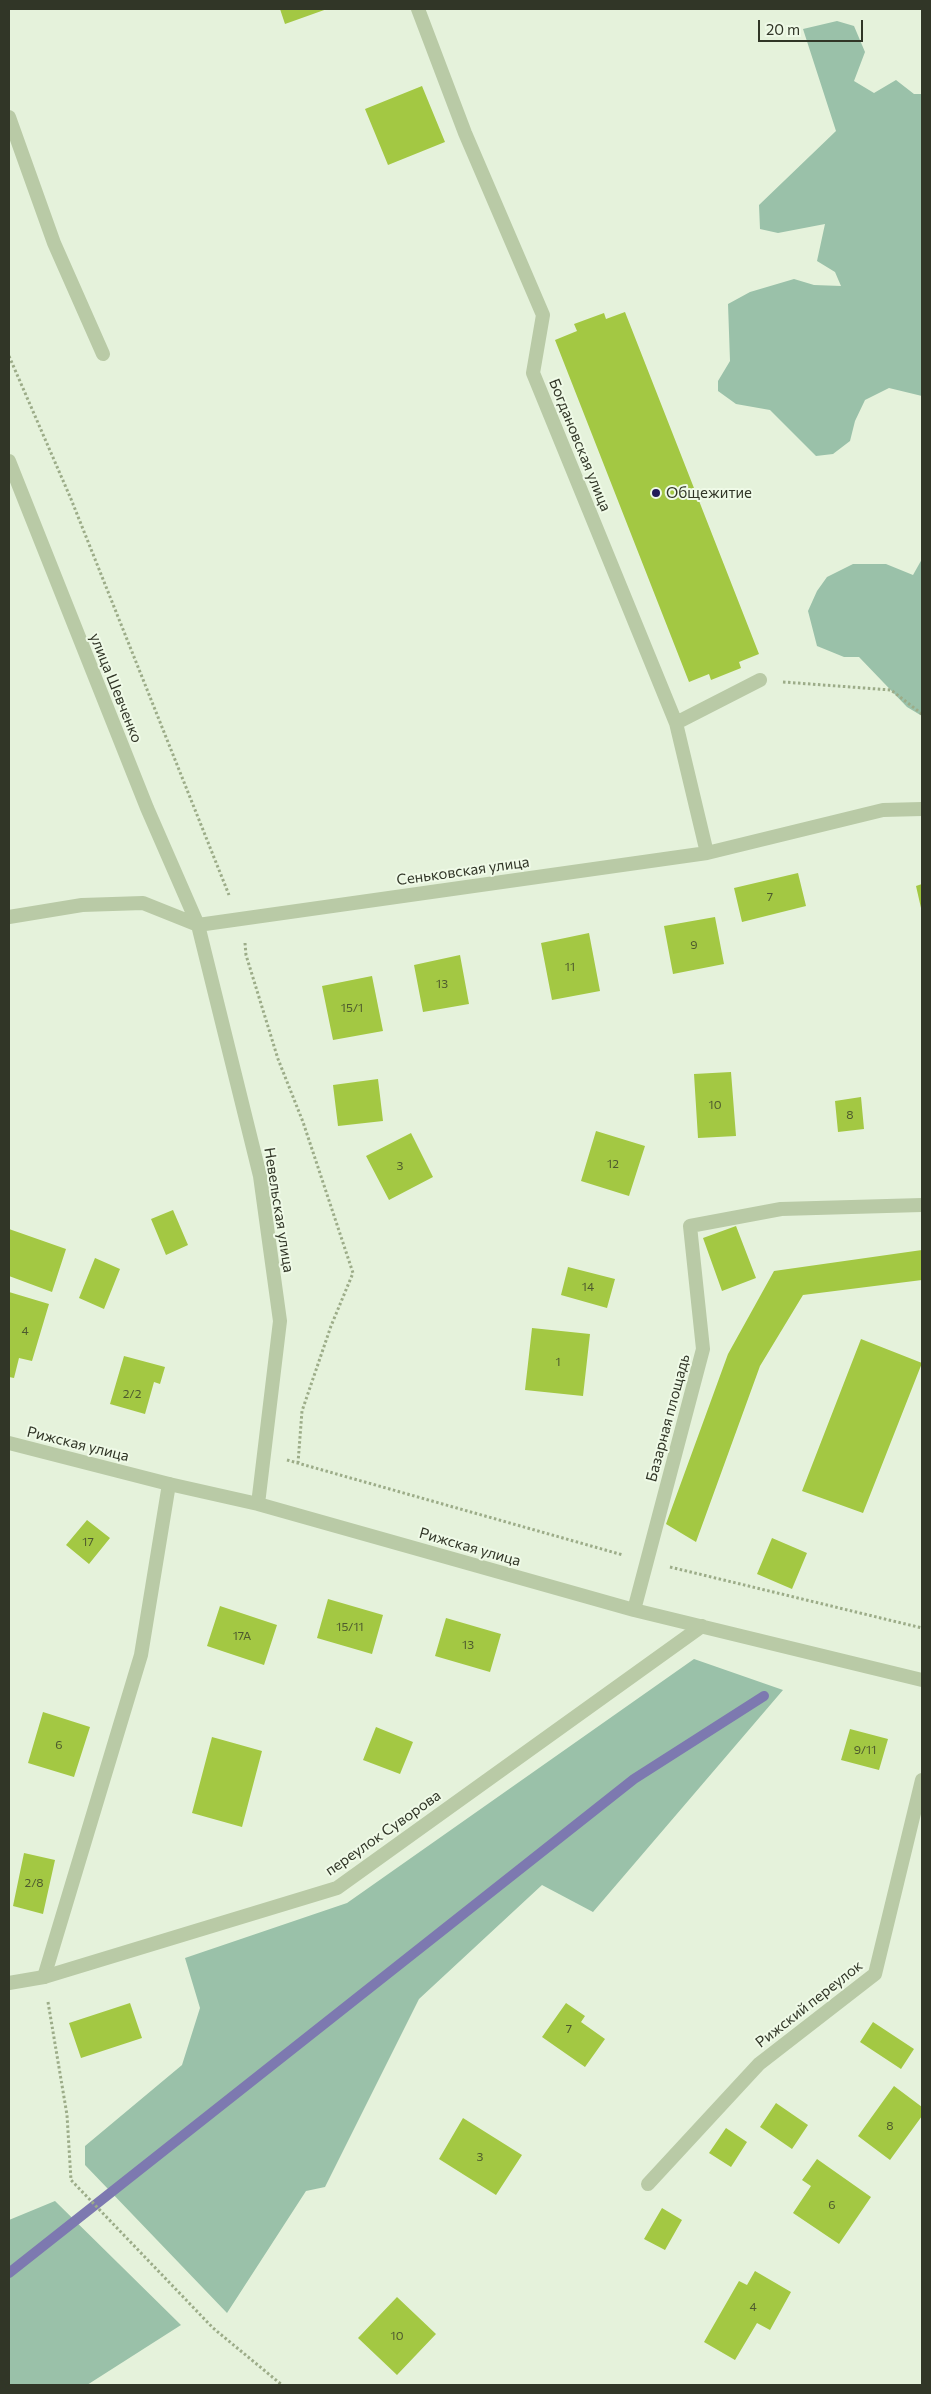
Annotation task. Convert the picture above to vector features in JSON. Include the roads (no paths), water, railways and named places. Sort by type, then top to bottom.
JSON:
[{"type":"street","name":"Богдановская улица","points":[[418,9],[465,133],[543,315],[533,373],[676,723],[707,853]]},
{"type":"street","points":[[9,116],[54,243],[103,354]]},
{"type":"street","name":"улица Шевченко","points":[[9,460],[147,808],[198,925]]},
{"type":"street","points":[[676,723],[760,680]]},
{"type":"street","name":"Сеньковская улица","points":[[9,917],[82,904],[143,903],[198,925],[707,853],[884,810],[922,809]]},
{"type":"street","name":"Невельская улица","points":[[198,925],[260,1176],[280,1320],[258,1504]]},
{"type":"street","name":"Базарная площадь","points":[[634,1610],[703,1349],[690,1226],[781,1209],[922,1205]]},
{"type":"street","name":"Рижская улица","points":[[9,1443],[169,1484],[258,1504],[634,1610],[922,1680]]},
{"type":"street","points":[[44,1977],[141,1655],[169,1484]]},
{"type":"street","name":"переулок Суворова","points":[[9,1983],[44,1977],[337,1888],[702,1626]]},
{"type":"street","name":"Рижский переулок","points":[[648,2184],[759,2064],[875,1974],[922,1780]]},
{"type":"waterway","points":[[9,2273],[634,1779],[764,1696]]},
{"type":"place","name":"Общежитие","points":[[656,493]]}]
